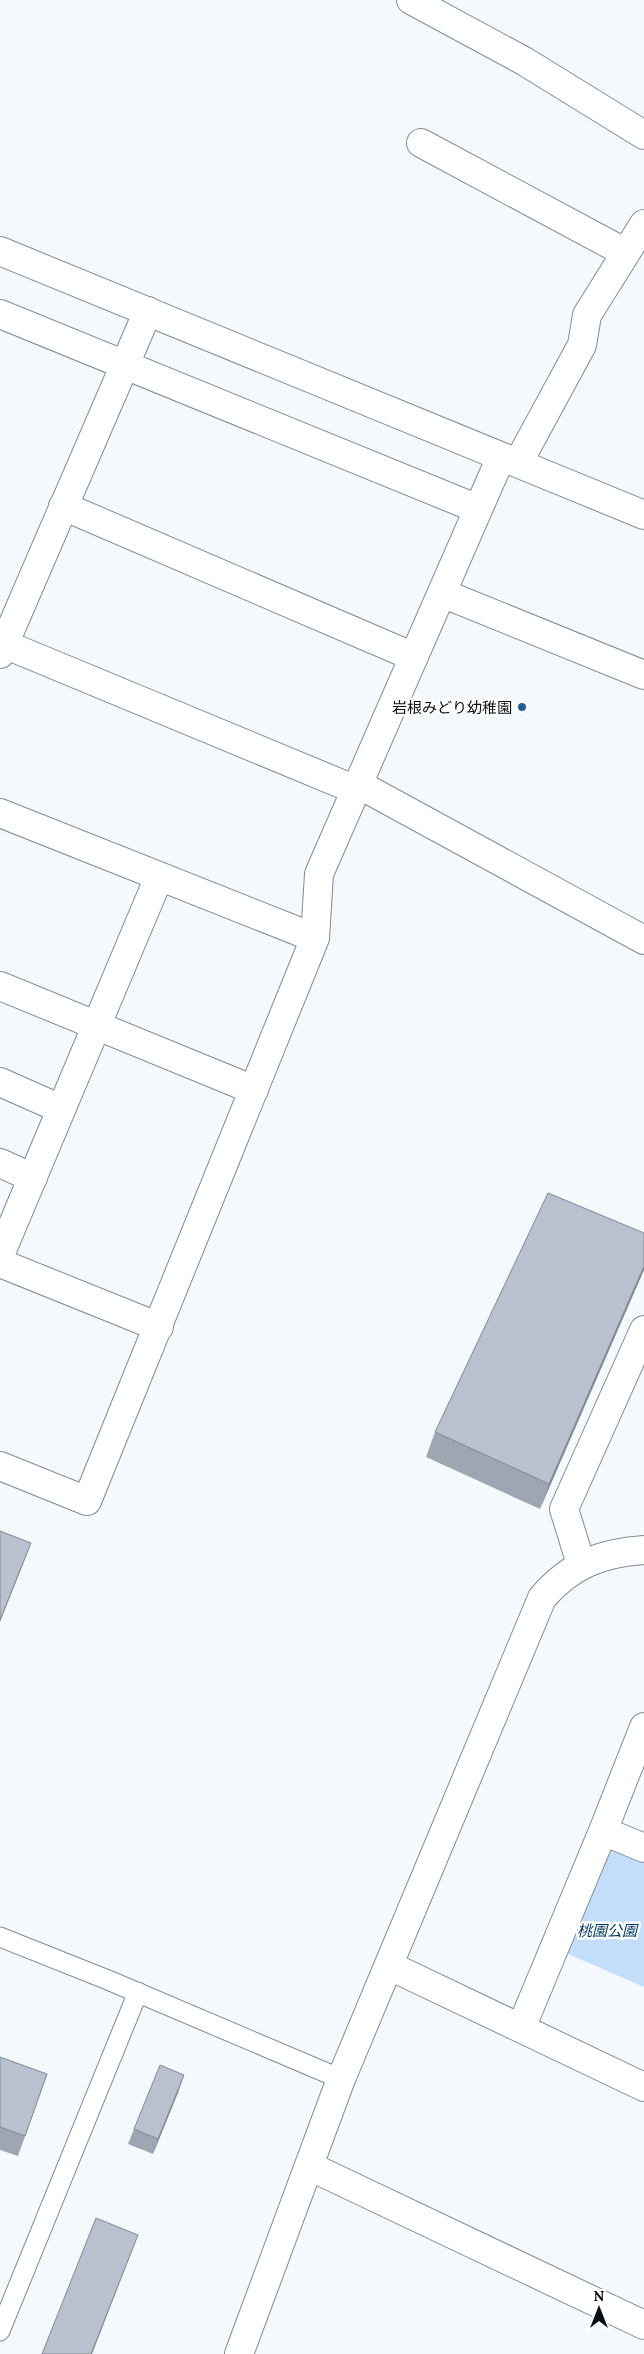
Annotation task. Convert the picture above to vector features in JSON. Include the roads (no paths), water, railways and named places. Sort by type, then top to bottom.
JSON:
[{"type":"street","points":[[411,0],[524,61],[644,135]]},
{"type":"street","points":[[421,143],[626,253]]},
{"type":"street","points":[[0,1466],[87,1501],[159,1328],[314,938],[319,874],[478,509],[582,345],[587,315],[644,224]]},
{"type":"street","points":[[0,251],[644,515]]},
{"type":"street","points":[[148,311],[2,649],[357,787],[642,933]]},
{"type":"street","points":[[0,314],[478,509]]},
{"type":"street","points":[[64,506],[414,657]]},
{"type":"street","points":[[442,592],[644,675]]},
{"type":"street","points":[[0,813],[314,938]]},
{"type":"street","points":[[159,876],[1,1254],[159,1328]]},
{"type":"street","points":[[0,986],[254,1090]]},
{"type":"street","points":[[0,1082],[61,1109]]},
{"type":"street","points":[[0,1163],[33,1178]]},
{"type":"street","points":[[580,1564],[564,1509],[644,1330]]},
{"type":"street","points":[[239,2354],[341,2079],[390,1966],[542,1598],[557,1580],[580,1564],[613,1554],[644,1550]]},
{"type":"street","points":[[521,2028],[603,1831],[644,1726]]},
{"type":"street","points":[[603,1831],[644,1848]]},
{"type":"street","points":[[390,1966],[644,2087]]},
{"type":"street","points":[[309,2166],[644,2326]]},
{"type":"lane","points":[[0,1937],[138,1992],[341,2079]]},
{"type":"lane","points":[[0,2331],[138,1992]]},
{"type":"place","name":"岩根みどり幼稚園","points":[[522,707]]},
{"type":"park label","name":"桃園公園","points":[[607,1930]]}]
